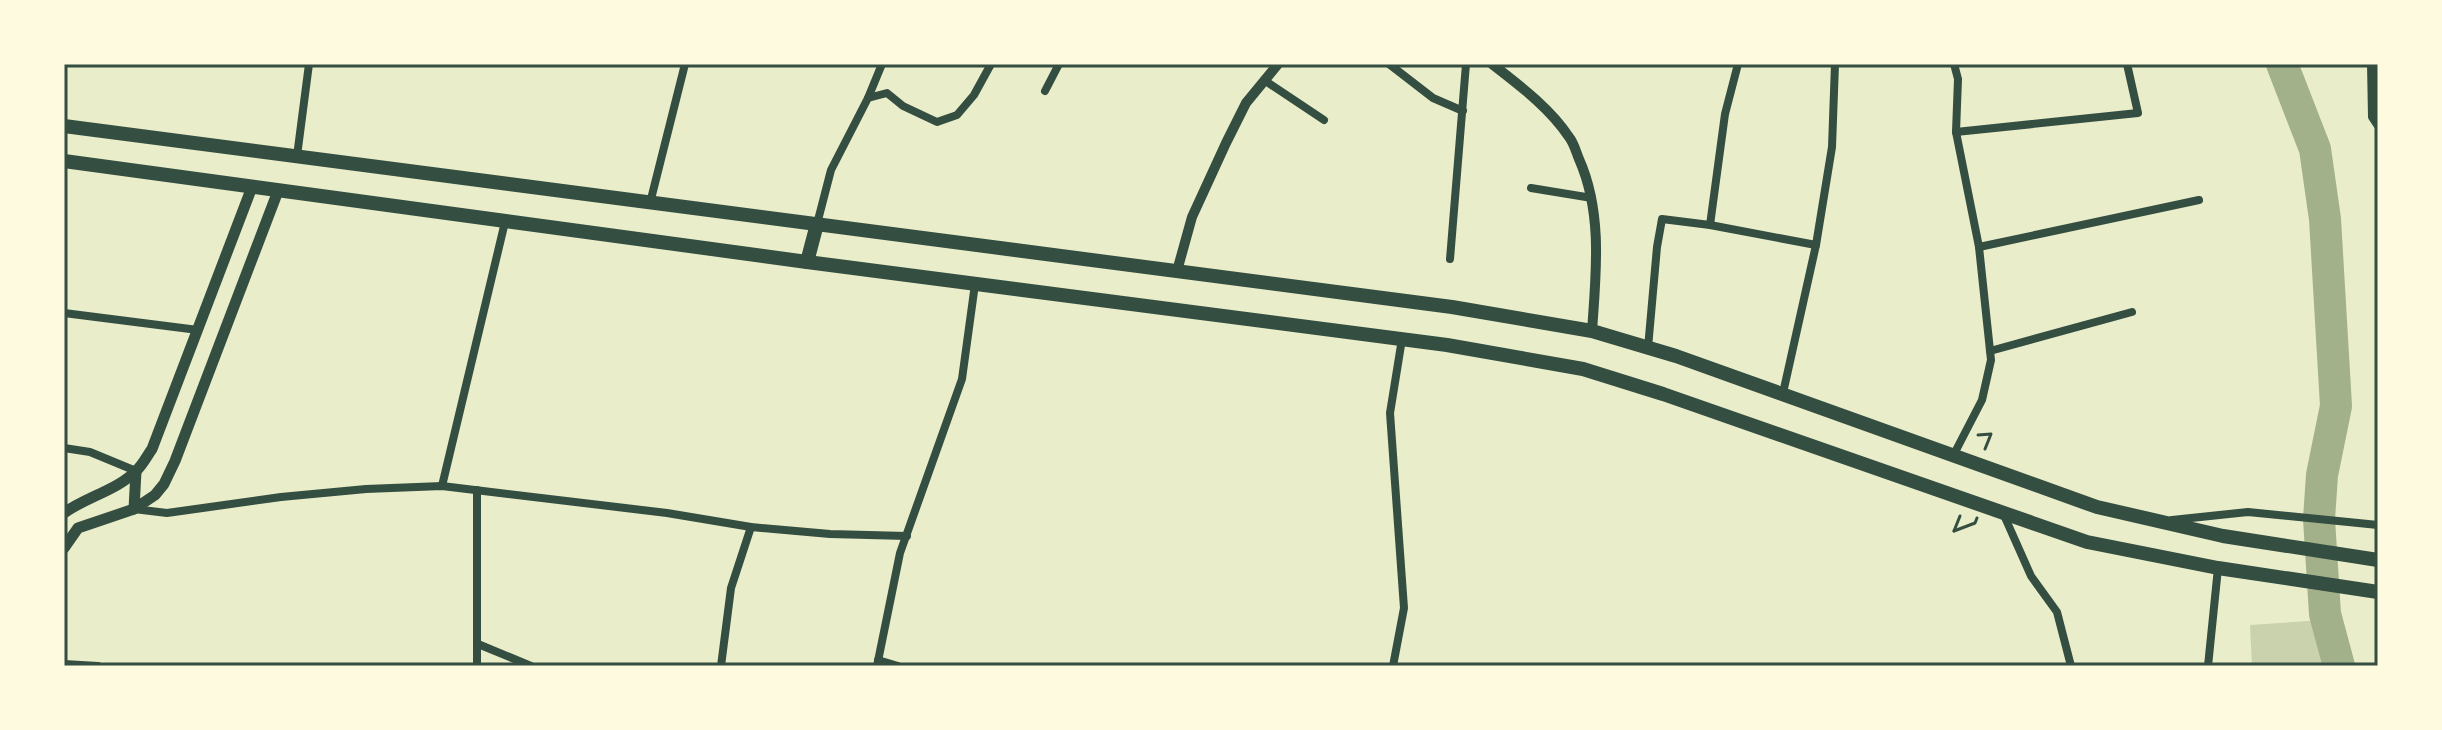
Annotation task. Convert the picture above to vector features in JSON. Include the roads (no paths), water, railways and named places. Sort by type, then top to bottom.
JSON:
[{"type":"highway","points":[[64,126],[1452,307],[1592,331],[1783,393],[2097,507],[2223,536],[2378,560]]},
{"type":"highway","points":[[64,161],[1402,339],[1583,369],[2087,542],[2218,568],[2378,592]]},
{"type":"highway","points":[[807,262],[817,224]]},
{"type":"main road","points":[[64,513],[117,485],[136,471],[152,449],[252,187]]},
{"type":"main road","points":[[64,548],[78,528],[134,509],[155,495],[164,484],[278,191]]},
{"type":"main road","points":[[134,509],[136,471]]},
{"type":"street","points":[[297,156],[309,64]]},
{"type":"street","points":[[650,203],[685,64]]},
{"type":"street","points":[[817,224],[831,170],[882,64]]},
{"type":"street","points":[[868,98],[887,93],[903,106],[937,122],[957,115],[974,95],[991,64]]},
{"type":"street","points":[[1045,91],[1059,64]]},
{"type":"street","points":[[1177,271],[1192,217],[1246,103],[1278,64]]},
{"type":"street","points":[[1389,64],[1433,98],[1463,111]]},
{"type":"street","points":[[1450,259],[1466,64]]},
{"type":"street","points":[[1492,64],[1536,101],[1570,137],[1588,179],[1597,262],[1592,331]]},
{"type":"street","points":[[1710,225],[1725,114],[1738,64]]},
{"type":"street","points":[[1783,393],[1816,245],[1832,147],[1835,64]]},
{"type":"street","points":[[1953,456],[1982,400],[1991,360],[1979,247],[1956,132],[1958,79],[1954,64]]},
{"type":"street","points":[[1956,132],[2138,113],[2127,64]]},
{"type":"street","points":[[2371,64],[2375,94],[2372,117],[2378,126]]},
{"type":"street","points":[[1264,80],[1324,120]]},
{"type":"street","points":[[1531,188],[1592,198]]},
{"type":"street","points":[[1979,247],[2199,200]]},
{"type":"street","points":[[1648,348],[1662,219],[1816,245]]},
{"type":"street","points":[[442,486],[505,222]]},
{"type":"street","points":[[898,666],[878,663],[900,553],[962,379],[975,284]]},
{"type":"street","points":[[1990,351],[2132,312]]},
{"type":"street","points":[[64,313],[198,330]]},
{"type":"street","points":[[1393,666],[1404,608],[1390,413],[1402,339]]},
{"type":"street","points":[[64,448],[90,452],[136,471]]},
{"type":"street","points":[[134,509],[167,513],[366,489],[442,486],[667,513],[751,527],[830,534],[907,536]]},
{"type":"street","points":[[477,490],[477,666]]},
{"type":"street","points":[[2003,512],[2031,576],[2057,612],[2071,666]]},
{"type":"street","points":[[2161,522],[2248,512],[2378,525]]},
{"type":"street","points":[[721,666],[731,588],[751,527]]},
{"type":"street","points":[[2208,666],[2218,568]]},
{"type":"street","points":[[478,644],[531,666]]},
{"type":"street","points":[[64,664],[98,666]]},
{"type":"waterway","points":[[2282,64],[2315,149],[2325,219],[2336,406],[2322,475],[2319,519],[2325,614],[2339,666]]}]
